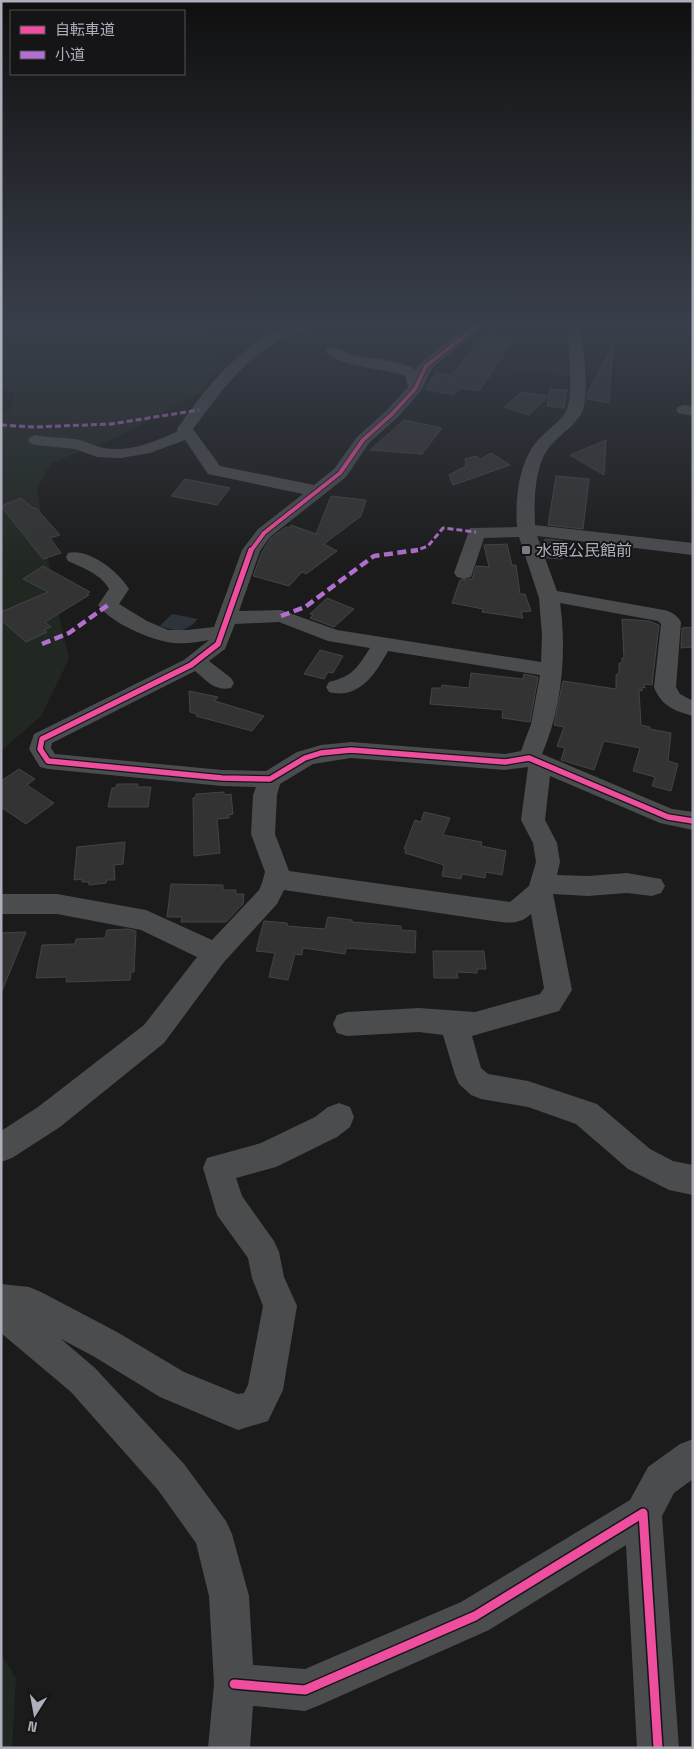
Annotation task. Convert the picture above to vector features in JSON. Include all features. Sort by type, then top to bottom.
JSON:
[{"type":"street","points":[[202,407],[186,429],[214,470],[316,491]]},
{"type":"street","points":[[399,407],[363,440],[340,473],[264,533],[251,550],[218,644],[196,661],[42,739],[40,749],[48,761],[222,778],[270,779],[305,758],[321,753],[351,750],[505,762],[534,761],[668,817],[693,821]]},
{"type":"street","points":[[347,1024],[419,1020],[475,1024],[549,1003],[558,990],[541,888],[548,862],[545,843],[533,820],[534,761],[536,746],[545,715],[554,631],[548,595],[530,550],[526,530],[526,511],[532,466],[541,446],[574,412],[575,407]]},
{"type":"street","points":[[36,440],[77,444],[97,452],[127,453],[143,450],[188,433]]},
{"type":"street","points":[[464,573],[476,532],[513,533],[526,530],[693,549]]},
{"type":"street","points":[[75,557],[107,574],[116,582],[119,589],[108,605],[124,618],[169,636],[178,637],[225,625],[281,616],[335,636],[550,670]]},
{"type":"street","points":[[548,595],[664,616],[671,622],[665,687],[667,694],[672,701],[693,709]]},
{"type":"street","points":[[337,688],[348,686],[358,681],[383,643]]},
{"type":"street","points":[[196,661],[223,683]]},
{"type":"street","points":[[1,1148],[49,1116],[154,1034],[215,954],[268,897],[278,872],[263,834],[265,794],[270,779]]},
{"type":"street","points":[[276,879],[515,913],[541,888],[627,882],[652,886]]},
{"type":"street","points":[[1,904],[57,904],[146,920],[215,954]]},
{"type":"street","points":[[454,1024],[469,1075],[481,1086],[528,1094],[586,1114],[639,1159],[669,1175],[693,1180]]},
{"type":"street","points":[[1,1301],[29,1304],[105,1344],[180,1388],[238,1412],[255,1408],[266,1390],[280,1306],[268,1278],[263,1252],[228,1204],[218,1168],[265,1157],[326,1127],[339,1117]]},
{"type":"street","points":[[1,1311],[83,1380],[172,1477],[213,1534],[229,1596],[234,1684],[229,1748]]},
{"type":"street","points":[[234,1684],[305,1690],[475,1616],[643,1512],[662,1480],[693,1457]]},
{"type":"street","points":[[643,1512],[658,1748]]},
{"type":"shaded area","points":[[11,407],[174,407],[116,438],[51,463],[37,488],[53,590],[69,659],[41,716],[1,751],[1,415],[10,411]]},
{"type":"shaded area","points":[[172,614],[198,619],[189,627],[181,630],[160,626]]},
{"type":"shaded area","points":[[1,1654],[16,1678],[12,1748],[1,1748]]},
{"type":"building","points":[[504,407],[538,407],[529,415]]},
{"type":"building","points":[[404,420],[442,428],[422,454],[370,450]]},
{"type":"building","points":[[606,440],[604,475],[570,455]]},
{"type":"building","points":[[491,453],[510,465],[453,485],[449,475],[466,466],[465,459],[476,456],[481,459]]},
{"type":"building","points":[[556,476],[589,479],[583,529],[548,525]]},
{"type":"building","points":[[185,479],[230,488],[217,505],[171,496]]},
{"type":"building","points":[[331,496],[366,500],[361,516],[324,544],[337,551],[306,574],[302,572],[289,586],[253,576],[262,552],[271,538],[286,527],[289,528],[291,525],[316,534]]},
{"type":"building","points":[[21,498],[33,508],[36,508],[60,535],[50,538],[61,553],[43,559],[1,506]]},
{"type":"building","points":[[546,539],[563,541],[562,559],[547,558],[543,546]]},
{"type":"building","points":[[507,544],[512,565],[516,565],[520,594],[525,594],[531,611],[521,612],[523,618],[482,612],[483,609],[452,603],[460,580],[472,579],[476,566],[489,567],[484,545]]},
{"type":"building","points":[[43,566],[90,592],[87,594],[89,595],[45,622],[51,627],[44,630],[47,632],[26,642],[1,620],[1,612],[48,592],[23,579]]},
{"type":"building","points":[[327,598],[354,609],[334,627],[310,618],[313,615],[310,614]]},
{"type":"building","points":[[622,619],[649,621],[659,625],[652,685],[644,684],[645,688],[642,687],[642,691],[639,690],[641,725],[650,727],[650,729],[671,733],[668,761],[678,764],[671,791],[652,786],[655,777],[633,771],[640,748],[604,741],[594,770],[561,760],[565,748],[557,746],[564,727],[554,725],[563,681],[616,689],[616,675],[619,673],[619,663],[622,663],[622,658],[624,658]]},
{"type":"building","points":[[693,627],[693,647],[681,648],[682,628]]},
{"type":"building","points":[[320,650],[343,656],[333,673],[328,672],[324,679],[304,674]]},
{"type":"building","points":[[471,673],[523,679],[524,674],[538,677],[530,722],[502,718],[503,710],[430,704],[432,688],[442,688],[442,685],[469,688]]},
{"type":"building","points":[[189,691],[218,697],[215,701],[264,716],[252,731],[196,716],[197,714],[190,712]]},
{"type":"building","points":[[19,769],[35,779],[27,785],[54,803],[26,824],[1,807],[1,781]]},
{"type":"building","points":[[117,784],[138,784],[137,787],[151,787],[148,807],[108,807],[112,788],[116,788]]},
{"type":"building","points":[[224,792],[224,795],[231,794],[233,814],[229,815],[229,818],[217,819],[220,853],[194,856],[193,798],[196,797],[196,794]]},
{"type":"building","points":[[424,812],[450,818],[443,835],[482,842],[481,846],[506,851],[502,875],[486,872],[485,878],[462,874],[461,879],[442,876],[444,865],[405,853],[406,849],[404,849],[415,820],[421,822]]},
{"type":"building","points":[[125,842],[123,864],[114,865],[115,880],[107,880],[106,883],[89,885],[89,882],[82,882],[82,879],[74,880],[77,847]]},
{"type":"building","points":[[171,884],[223,885],[223,890],[236,890],[236,894],[244,894],[243,904],[226,922],[181,922],[182,917],[167,917]]},
{"type":"building","points":[[328,917],[352,920],[352,922],[401,926],[401,930],[416,931],[415,953],[346,948],[345,954],[303,948],[302,955],[295,954],[288,980],[269,977],[275,953],[256,951],[264,921],[287,923],[287,926],[325,929]]},
{"type":"building","points":[[128,929],[136,931],[134,972],[131,972],[130,980],[66,982],[67,977],[36,978],[42,945],[75,944],[76,939],[105,938],[107,930]]},
{"type":"building","points":[[26,932],[2,991],[1,991],[1,933]]},
{"type":"building","points":[[433,951],[484,951],[486,969],[477,969],[477,973],[457,972],[458,978],[434,978]]},
{"type":"marked path","points":[[1,425],[34,427],[111,424],[199,410]]},
{"type":"marked path","points":[[281,616],[305,607],[374,556],[417,551],[428,546],[443,528],[447,527],[476,532]]},
{"type":"marked path","points":[[42,644],[69,633],[108,605]]},
{"type":"cycle path","points":[[399,407],[363,440],[340,473],[264,533],[251,550],[218,644],[191,665],[42,739],[40,749],[48,761],[222,778],[270,779],[305,758],[321,753],[351,750],[505,762],[529,758],[668,817],[693,821]]},
{"type":"cycle path","points":[[234,1684],[305,1690],[475,1616],[643,1513],[658,1748]]},
{"type":"place","name":"水頭公民館前","points":[[526,550]]}]
